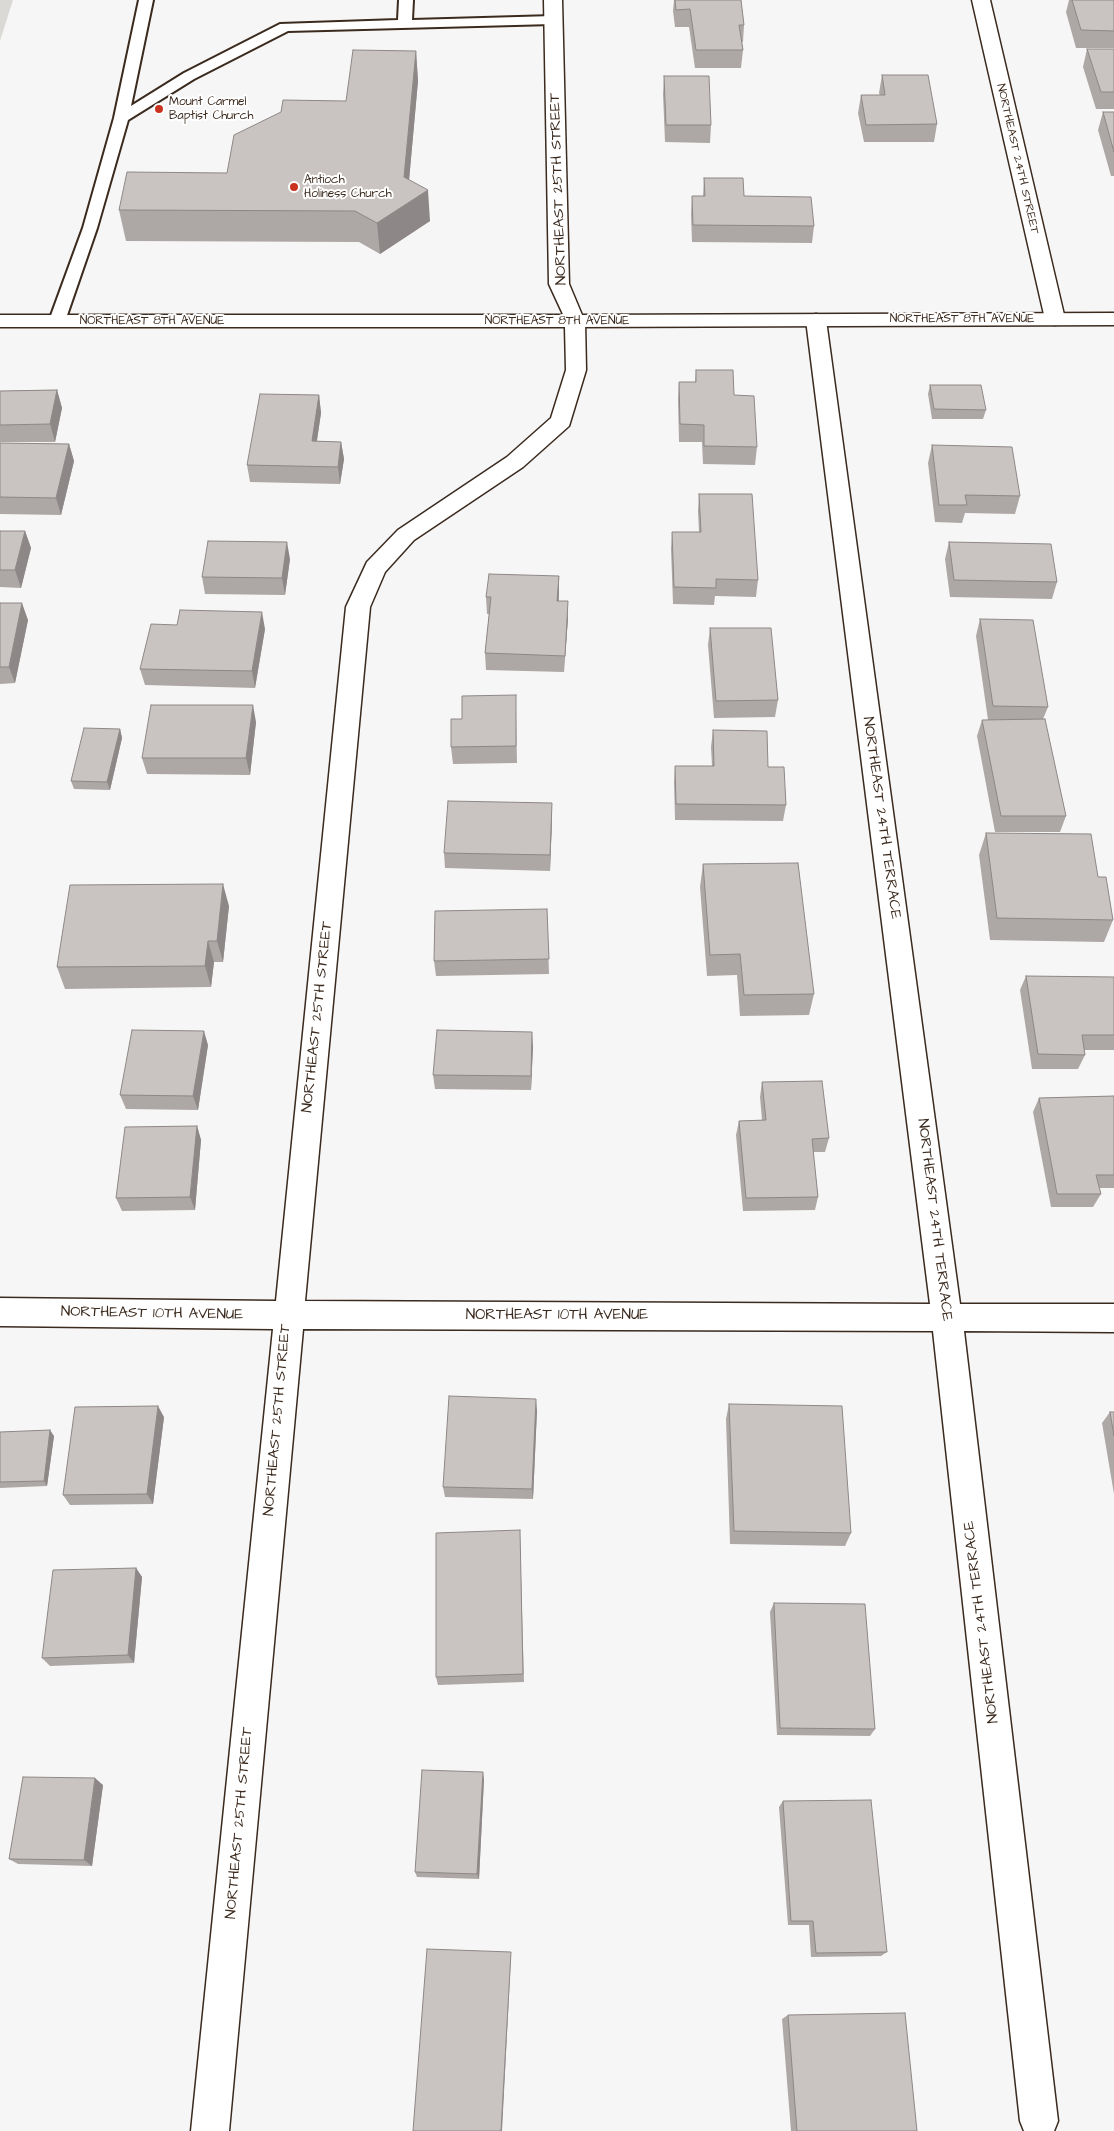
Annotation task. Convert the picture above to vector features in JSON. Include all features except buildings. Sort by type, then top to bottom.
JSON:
[{"type":"street","name":"NORTHEAST 25TH STREET","points":[[210,2131],[358,607],[375,568],[406,535],[516,462],[561,421],[576,370],[575,321],[559,284],[553,0]]},
{"type":"street","name":"NORTHEAST 24TH STREET","points":[[981,0],[1055,319]]},
{"type":"street","name":"NORTHEAST 8TH AVENUE","points":[[0,321],[1114,319]]},
{"type":"street","name":"NORTHEAST 24TH TERRACE","points":[[816,320],[947,1318],[1039,2121]]},
{"type":"street","name":"NORTHEAST 10TH AVENUE","points":[[0,1312],[1114,1318]]},
{"type":"lane","points":[[57,321],[90,228],[121,118],[146,0]]},
{"type":"lane","points":[[404,22],[406,0]]},
{"type":"lane","points":[[121,118],[189,76],[285,27],[404,22],[553,20]]},
{"type":"shaded area","points":[[0,0],[13,0],[0,41]]},
{"type":"place","name":"Mount Carmel Baptist Church","points":[[159,109]]},
{"type":"place","name":"Antioch Holiness Church","points":[[294,187]]}]
